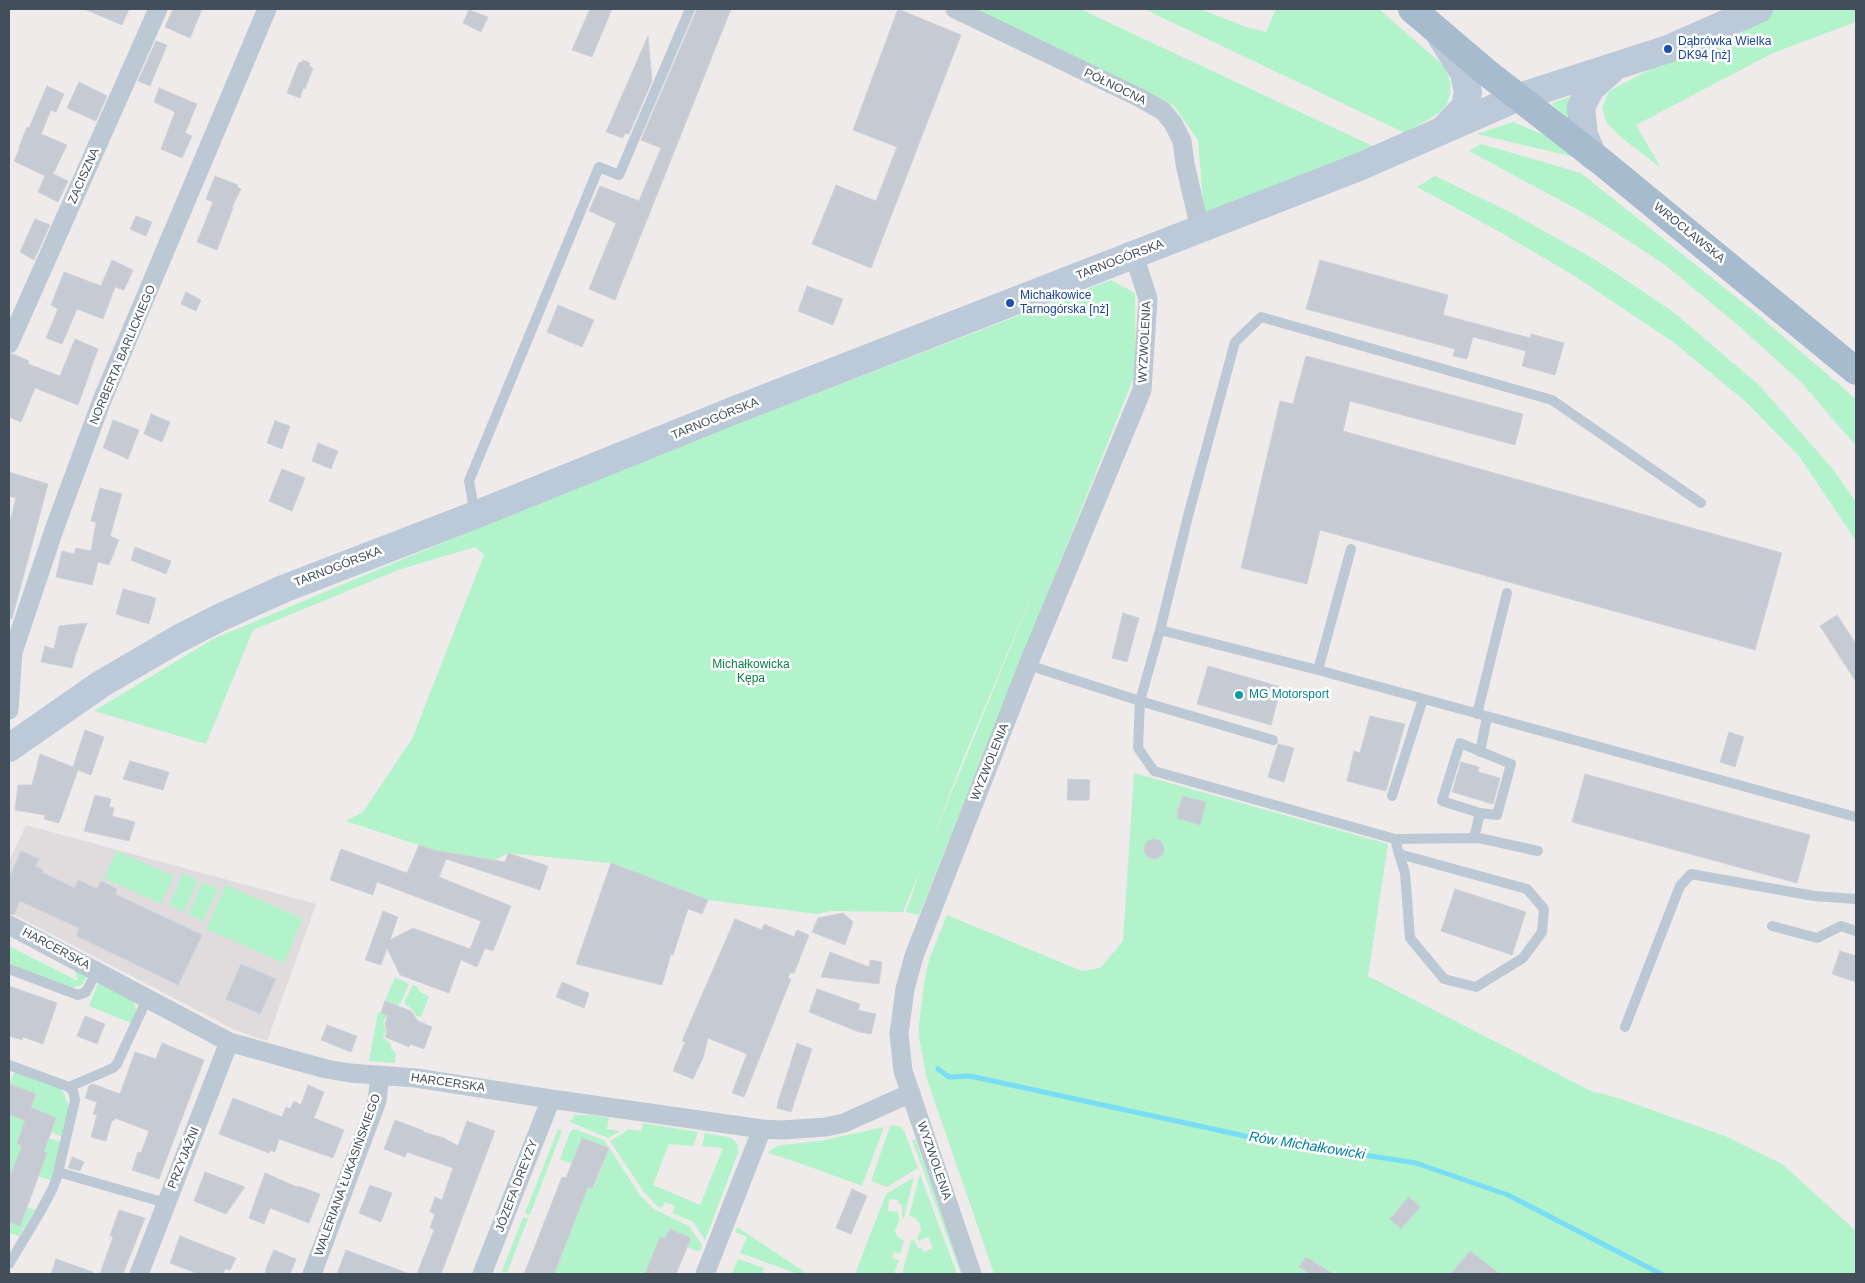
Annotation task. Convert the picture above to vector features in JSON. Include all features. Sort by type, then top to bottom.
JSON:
[{"type":"main road","name":"WROCŁAWSKA","points":[[1412,9],[1486,72],[1593,156],[1856,371]]},
{"type":"street","name":"ZACISZNA","points":[[9,344],[158,9]]},
{"type":"street","name":"NORBERTA BARLICKIEGO","points":[[9,710],[11,652],[55,527],[102,400],[268,9]]},
{"type":"street","name":"PÓŁNOCNA","points":[[955,9],[1140,98],[1163,112],[1173,123],[1182,141],[1200,228]]},
{"type":"street","name":"TARNOGÓRSKA","points":[[9,748],[101,684],[178,639],[283,588],[475,515],[735,410],[1359,167],[1519,97],[1668,49],[1759,9]]},
{"type":"street","name":"TARNOGÓRSKA","points":[[1437,31],[1464,73],[1468,92],[1465,107],[1442,131]]},
{"type":"street","points":[[1593,156],[1584,135],[1581,107],[1591,88],[1613,68]]},
{"type":"street","name":"WYZWOLENIA","points":[[972,1274],[903,1071],[899,1034],[905,988],[914,956],[1028,665],[1142,390],[1148,299],[1134,255]]},
{"type":"street","name":"HARCERSKA","points":[[9,925],[229,1042],[326,1069],[416,1078],[762,1129],[800,1130],[844,1123],[911,1094]]},
{"type":"street","name":"PRZYJAŹNI","points":[[139,1274],[229,1042]]},
{"type":"street","name":"WALERIANA ŁUKASIŃSKIEGO","points":[[312,1274],[376,1101],[380,1075]]},
{"type":"street","name":"JÓZEFA DREYZY","points":[[482,1274],[551,1099]]},
{"type":"street","points":[[705,1274],[762,1129]]},
{"type":"lane","points":[[475,515],[470,480],[599,167],[620,175],[690,9]]},
{"type":"lane","points":[[1538,851],[1474,838],[1395,840],[1154,771],[1138,748],[1140,700],[1235,342],[1261,316],[1552,400],[1701,503]]},
{"type":"lane","points":[[1318,670],[1350,549]]},
{"type":"lane","points":[[1480,752],[1482,715],[1507,593]]},
{"type":"lane","points":[[1160,630],[1318,670],[1856,817]]},
{"type":"lane","points":[[1028,665],[1273,740]]},
{"type":"lane","points":[[1392,796],[1423,699]]},
{"type":"lane","points":[[1460,743],[1511,764],[1497,815],[1480,813],[1442,802],[1460,743]]},
{"type":"lane","points":[[1474,838],[1480,813]]},
{"type":"lane","points":[[1395,840],[1399,854],[1405,873],[1410,938],[1444,979],[1476,987],[1524,958],[1542,932],[1544,909],[1526,889],[1399,854]]},
{"type":"lane","points":[[1625,1027],[1680,886],[1691,874],[1814,896],[1856,899]]},
{"type":"lane","points":[[1772,926],[1816,938],[1841,926],[1856,931]]},
{"type":"lane","points":[[9,969],[78,995],[86,992],[96,971]]},
{"type":"lane","points":[[69,1087],[113,1068],[147,999]]},
{"type":"lane","points":[[9,1065],[69,1087],[73,1091],[75,1100],[52,1190],[9,1264]]},
{"type":"lane","points":[[58,1172],[166,1203]]},
{"type":"shaded area","points":[[26,825],[316,904],[267,1041],[235,1030],[9,912],[9,861]]},
{"type":"green space","points":[[973,9],[1080,9],[1379,149],[1204,213],[1198,140],[1174,106]]},
{"type":"green space","points":[[1144,9],[1200,9],[1246,27],[1266,32],[1276,9],[1379,9],[1444,66],[1451,84],[1450,96],[1446,106],[1439,113],[1405,133]]},
{"type":"green space","points":[[1766,9],[1856,9],[1856,22],[1773,53],[1636,125],[1661,168],[1622,138],[1607,123],[1602,108],[1609,91]]},
{"type":"green space","points":[[1573,96],[1570,120],[1552,104]]},
{"type":"green space","points":[[1513,122],[1547,136],[1574,157],[1477,134]]},
{"type":"green space","points":[[1481,144],[1581,173],[1757,314],[1856,399],[1856,446],[1801,382],[1740,327],[1664,264],[1593,218],[1469,151]]},
{"type":"green space","points":[[1435,176],[1512,213],[1599,262],[1672,311],[1759,385],[1832,468],[1856,502],[1856,541],[1799,456],[1745,401],[1673,342],[1576,277],[1500,232],[1417,187]]},
{"type":"green space","name":"Michałkowicka Kępa","points":[[1111,280],[1135,293],[1136,372],[919,915],[906,912],[920,870],[903,912],[831,911],[817,914],[708,900],[609,863],[508,853],[495,860],[433,850],[346,821],[363,812],[412,739],[484,555],[475,547],[401,569],[253,630],[206,744],[94,711],[213,639],[425,550],[737,424]],"holes":[[[1040,575],[931,843],[964,757]]]},
{"type":"green space","points":[[1134,773],[1388,844],[1368,976],[1591,1091],[1618,1098],[1725,1136],[1782,1164],[1856,1231],[1856,1274],[994,1274],[927,1079],[919,1038],[919,1024],[929,960],[947,915],[1082,971],[1100,968],[1123,941]]},
{"type":"green space","points":[[116,851],[174,876],[161,904],[104,878]]},
{"type":"green space","points":[[183,873],[198,880],[184,912],[169,905]]},
{"type":"green space","points":[[203,882],[218,889],[203,921],[188,914]]},
{"type":"green space","points":[[226,885],[303,919],[284,963],[206,929]]},
{"type":"green space","points":[[9,946],[78,981],[74,968],[88,975],[82,985],[71,988],[9,965]]},
{"type":"green space","points":[[395,977],[409,984],[398,1006],[385,1001]]},
{"type":"green space","points":[[99,981],[134,1001],[136,1010],[131,1023],[89,1006]]},
{"type":"green space","points":[[413,985],[420,992],[429,996],[421,1017],[416,1016],[413,1010],[405,1004],[405,1000]]},
{"type":"green space","points":[[378,1012],[389,1016],[383,1024],[386,1031],[383,1038],[391,1044],[391,1049],[396,1053],[395,1063],[369,1061]]},
{"type":"green space","points":[[15,1071],[59,1088],[63,1092],[69,1106],[62,1137],[51,1132],[56,1118],[31,1107],[36,1094],[9,1084]]},
{"type":"green space","points":[[9,1114],[25,1121],[22,1146],[9,1177]]},
{"type":"green space","points":[[575,1115],[593,1115],[609,1118],[607,1129],[620,1131],[608,1138],[570,1122]]},
{"type":"green space","points":[[643,1123],[698,1132],[693,1146],[669,1144],[653,1185],[700,1205],[723,1148],[702,1146],[705,1133],[728,1137],[733,1139],[738,1145],[738,1153],[705,1240],[693,1222],[672,1213],[675,1206],[665,1202],[662,1208],[657,1206],[643,1191],[610,1141],[627,1131],[627,1129],[641,1131]]},
{"type":"green space","points":[[890,1126],[901,1127],[905,1133],[918,1168],[887,1187],[871,1181]]},
{"type":"green space","points":[[884,1127],[862,1186],[768,1153],[781,1145],[820,1141]]},
{"type":"green space","points":[[558,1129],[562,1131],[530,1215],[525,1213]]},
{"type":"green space","points":[[574,1129],[604,1140],[640,1195],[654,1209],[689,1226],[702,1245],[700,1252],[687,1247],[691,1238],[670,1229],[665,1238],[660,1237],[645,1274],[554,1274],[588,1187],[593,1189],[609,1148],[582,1138],[572,1164],[560,1159],[570,1132]]},
{"type":"green space","points":[[49,1138],[61,1142],[51,1180],[39,1176],[47,1153],[44,1152]]},
{"type":"green space","points":[[915,1139],[965,1274],[961,1274],[912,1140]]},
{"type":"green space","points":[[920,1174],[957,1274],[902,1274],[911,1241],[914,1240],[919,1249],[922,1248],[924,1252],[933,1248],[928,1237],[920,1240],[921,1244],[917,1238],[921,1231],[920,1224],[914,1217],[909,1216]]},
{"type":"green space","points":[[914,1177],[904,1218],[902,1218],[902,1205],[898,1203],[899,1200],[889,1199],[888,1211],[897,1212],[898,1209],[899,1221],[895,1231],[898,1237],[904,1241],[900,1254],[894,1252],[892,1258],[899,1260],[894,1274],[855,1274],[886,1194]]},
{"type":"green space","points":[[27,1207],[35,1210],[19,1236],[9,1233],[11,1223],[20,1226]]},
{"type":"green space","points":[[523,1217],[528,1219],[507,1273],[502,1271]]},
{"type":"green space","points":[[737,1227],[808,1274],[798,1274],[740,1253],[747,1237],[735,1232]]},
{"type":"green space","points":[[738,1259],[764,1268],[762,1274],[732,1274]]},
{"type":"building","points":[[84,9],[129,9],[122,25]]},
{"type":"building","points":[[173,9],[202,9],[190,38],[165,27]]},
{"type":"building","points":[[590,9],[612,9],[592,57],[572,50]]},
{"type":"building","points":[[697,9],[731,9],[615,300],[589,289],[616,223],[589,211],[600,186],[639,201],[661,148],[641,140]]},
{"type":"building","points":[[898,9],[961,35],[871,268],[812,244],[836,185],[876,201],[897,147],[853,130]]},
{"type":"building","points":[[469,10],[488,17],[481,32],[463,23]]},
{"type":"building","points":[[648,36],[652,81],[629,134],[625,133],[623,138],[606,132]]},
{"type":"building","points":[[156,41],[167,45],[150,86],[138,81]]},
{"type":"building","points":[[303,60],[310,63],[309,66],[313,68],[300,98],[287,93],[299,62],[302,63]]},
{"type":"building","points":[[79,82],[107,96],[96,121],[67,108]]},
{"type":"building","points":[[47,86],[64,94],[56,112],[51,110],[41,134],[67,145],[53,174],[68,181],[58,202],[38,192],[45,176],[14,161],[27,127],[29,128]]},
{"type":"building","points":[[159,88],[197,104],[185,133],[192,136],[182,158],[161,149],[175,112],[154,102]]},
{"type":"building","points":[[215,176],[238,185],[237,187],[241,189],[232,207],[217,250],[197,242],[213,202],[206,199]]},
{"type":"building","points":[[136,216],[152,222],[146,236],[130,229]]},
{"type":"building","points":[[35,219],[50,225],[34,260],[20,252]]},
{"type":"building","points":[[112,260],[133,270],[124,290],[115,287],[103,319],[77,309],[62,344],[46,338],[58,309],[51,305],[64,272],[101,286]]},
{"type":"building","points":[[1320,260],[1448,295],[1443,315],[1530,338],[1531,334],[1564,343],[1555,375],[1522,366],[1526,351],[1473,337],[1467,359],[1453,356],[1455,349],[1306,309]]},
{"type":"building","points":[[807,286],[843,299],[833,325],[798,311]]},
{"type":"building","points":[[186,292],[201,300],[196,311],[181,304]]},
{"type":"building","points":[[558,305],[594,320],[582,347],[547,332]]},
{"type":"building","points":[[75,339],[98,349],[78,405],[35,388],[21,422],[9,417],[9,355],[13,354],[29,361],[28,364],[60,376]]},
{"type":"building","points":[[1306,356],[1523,414],[1515,445],[1350,401],[1343,431],[1782,553],[1755,650],[1320,530],[1307,584],[1241,568],[1280,401],[1293,404]]},
{"type":"building","points":[[151,414],[170,422],[162,442],[144,434]]},
{"type":"building","points":[[113,420],[139,430],[128,459],[103,448]]},
{"type":"building","points":[[275,421],[290,426],[282,449],[267,443]]},
{"type":"building","points":[[318,443],[338,451],[331,469],[312,461]]},
{"type":"building","points":[[282,469],[305,478],[292,511],[269,501]]},
{"type":"building","points":[[9,472],[48,484],[12,619],[9,618],[9,525],[16,498],[9,496]]},
{"type":"building","points":[[100,488],[122,494],[110,536],[119,540],[109,565],[98,562],[92,585],[56,577],[62,551],[74,554],[76,548],[91,551],[96,522],[91,521]]},
{"type":"building","points":[[135,547],[171,561],[166,574],[131,560]]},
{"type":"building","points":[[123,589],[156,598],[149,624],[116,614]]},
{"type":"building","points":[[1123,613],[1139,618],[1127,662],[1112,658]]},
{"type":"building","points":[[1837,615],[1856,644],[1856,682],[1820,626]]},
{"type":"building","points":[[87,623],[72,668],[41,662],[45,646],[54,649],[59,626]]},
{"type":"building","name":"MG Motorsport","points":[[1208,666],[1281,687],[1271,725],[1197,704]]},
{"type":"building","points":[[1370,716],[1405,724],[1386,791],[1347,781],[1354,751],[1360,753]]},
{"type":"building","points":[[85,730],[104,737],[91,775],[78,770],[59,823],[44,819],[45,815],[15,810],[18,785],[32,785],[40,754],[73,767]]},
{"type":"building","points":[[1729,732],[1744,737],[1735,767],[1720,762]]},
{"type":"building","points":[[1278,744],[1294,748],[1284,782],[1268,777]]},
{"type":"building","points":[[130,761],[169,772],[163,790],[123,779]]},
{"type":"building","points":[[1461,762],[1479,767],[1478,772],[1500,778],[1493,804],[1452,792]]},
{"type":"building","points":[[1585,774],[1810,835],[1797,883],[1572,822]]},
{"type":"building","points":[[1068,779],[1090,780],[1089,800],[1067,800]]},
{"type":"building","points":[[95,795],[111,799],[109,807],[114,808],[112,816],[135,822],[129,841],[84,831]]},
{"type":"building","points":[[1183,796],[1206,802],[1200,825],[1177,818],[1177,812]]},
{"type":"building","points":[[1154,839],[1161,842],[1164,849],[1161,856],[1154,859],[1147,856],[1144,849],[1147,842]]},
{"type":"building","points":[[419,845],[433,850],[505,862],[508,853],[548,866],[540,890],[446,859],[439,877],[511,906],[493,951],[485,948],[477,967],[461,960],[449,993],[400,975],[387,948],[381,965],[365,960],[383,911],[398,917],[390,940],[413,928],[470,949],[481,921],[377,882],[373,895],[330,880],[341,849],[407,873]]},
{"type":"building","points":[[21,851],[39,859],[35,866],[43,870],[43,873],[75,888],[78,880],[97,889],[101,881],[117,889],[115,894],[202,935],[178,985],[77,936],[79,928],[20,901],[14,915],[9,914],[9,878]]},
{"type":"building","points":[[611,863],[708,900],[702,914],[688,909],[673,955],[671,954],[662,985],[576,964]]},
{"type":"building","points":[[1455,889],[1526,912],[1512,955],[1441,931]]},
{"type":"building","points":[[843,913],[853,922],[845,945],[812,932],[818,918]]},
{"type":"building","points":[[735,919],[762,930],[764,924],[794,937],[797,930],[809,935],[794,973],[790,973],[788,978],[791,979],[744,1097],[732,1093],[747,1054],[708,1038],[703,1058],[693,1079],[673,1071],[685,1042],[682,1041]]},
{"type":"building","points":[[1840,951],[1856,956],[1856,982],[1832,974]]},
{"type":"building","points":[[830,952],[869,967],[870,960],[882,962],[879,984],[821,977]]},
{"type":"building","points":[[241,964],[276,979],[260,1014],[226,999]]},
{"type":"building","points":[[562,982],[589,993],[584,1008],[556,997]]},
{"type":"building","points":[[9,986],[57,1003],[43,1044],[23,1037],[22,1040],[9,1036]]},
{"type":"building","points":[[817,989],[860,1004],[858,1010],[876,1014],[871,1034],[859,1032],[809,1012]]},
{"type":"building","points":[[385,1001],[411,1011],[418,1021],[432,1027],[424,1049],[410,1044],[409,1047],[385,1037],[387,1032],[385,1024],[388,1016],[381,1013]]},
{"type":"building","points":[[85,1016],[105,1024],[97,1044],[77,1036]]},
{"type":"building","points":[[327,1025],[357,1036],[351,1052],[321,1040]]},
{"type":"building","points":[[162,1043],[204,1060],[159,1179],[132,1170],[138,1152],[141,1153],[149,1131],[115,1118],[114,1121],[112,1120],[106,1141],[91,1137],[97,1115],[93,1114],[97,1102],[85,1098],[89,1086],[93,1084],[120,1094],[135,1052],[156,1059]]},
{"type":"building","points":[[797,1043],[812,1049],[791,1112],[777,1108]]},
{"type":"building","points":[[9,1084],[36,1094],[31,1107],[56,1118],[44,1152],[47,1153],[20,1226],[9,1222],[9,1178],[22,1146],[17,1143],[25,1121],[9,1114]]},
{"type":"building","points":[[308,1085],[324,1092],[314,1118],[344,1130],[333,1158],[279,1139],[275,1152],[271,1150],[269,1153],[219,1134],[233,1098],[282,1117],[286,1107],[290,1109],[294,1101],[301,1105]]},
{"type":"building","points":[[395,1120],[423,1132],[444,1138],[458,1146],[467,1121],[495,1131],[441,1274],[417,1274],[434,1230],[430,1228],[435,1214],[430,1212],[435,1197],[442,1200],[453,1168],[407,1152],[405,1157],[384,1149]]},
{"type":"building","points":[[582,1138],[609,1148],[592,1189],[588,1187],[554,1274],[524,1274],[562,1177],[566,1178]]},
{"type":"building","points":[[72,1157],[84,1162],[80,1171],[68,1168]]},
{"type":"building","points":[[205,1172],[245,1187],[226,1214],[194,1201]]},
{"type":"building","points":[[265,1173],[297,1187],[320,1194],[309,1223],[270,1208],[264,1224],[249,1218]]},
{"type":"building","points":[[370,1185],[392,1193],[381,1222],[359,1213]]},
{"type":"building","points":[[852,1189],[867,1196],[851,1234],[836,1228]]},
{"type":"building","points":[[1409,1197],[1420,1207],[1401,1229],[1390,1219]]},
{"type":"building","points":[[119,1210],[145,1218],[123,1274],[100,1274],[113,1237],[110,1236]]},
{"type":"building","points":[[670,1229],[691,1238],[676,1274],[645,1274],[660,1237],[665,1238]]},
{"type":"building","points":[[180,1236],[236,1258],[230,1270],[225,1269],[223,1274],[198,1274],[170,1263]]},
{"type":"building","points":[[274,1250],[296,1259],[290,1274],[265,1274]]},
{"type":"building","points":[[346,1250],[407,1273],[407,1274],[337,1274]]},
{"type":"building","points":[[1470,1251],[1500,1274],[1451,1274]]},
{"type":"building","points":[[1306,1257],[1333,1274],[1310,1274],[1299,1267]]},
{"type":"building","points":[[56,1259],[93,1272],[93,1274],[51,1274]]},
{"type":"waterway","name":"Rów Michałkowicki","points":[[938,1069],[949,1077],[970,1076],[1254,1138],[1416,1163],[1508,1195],[1661,1274]]},
{"type":"place","name":"Dąbrówka Wielka DK94 [nż]","points":[[1668,49]]},
{"type":"place","name":"Michałkowice Tarnogórska [nż]","points":[[1010,303]]},
{"type":"place","name":"MG Motorsport","points":[[1239,695]]}]
